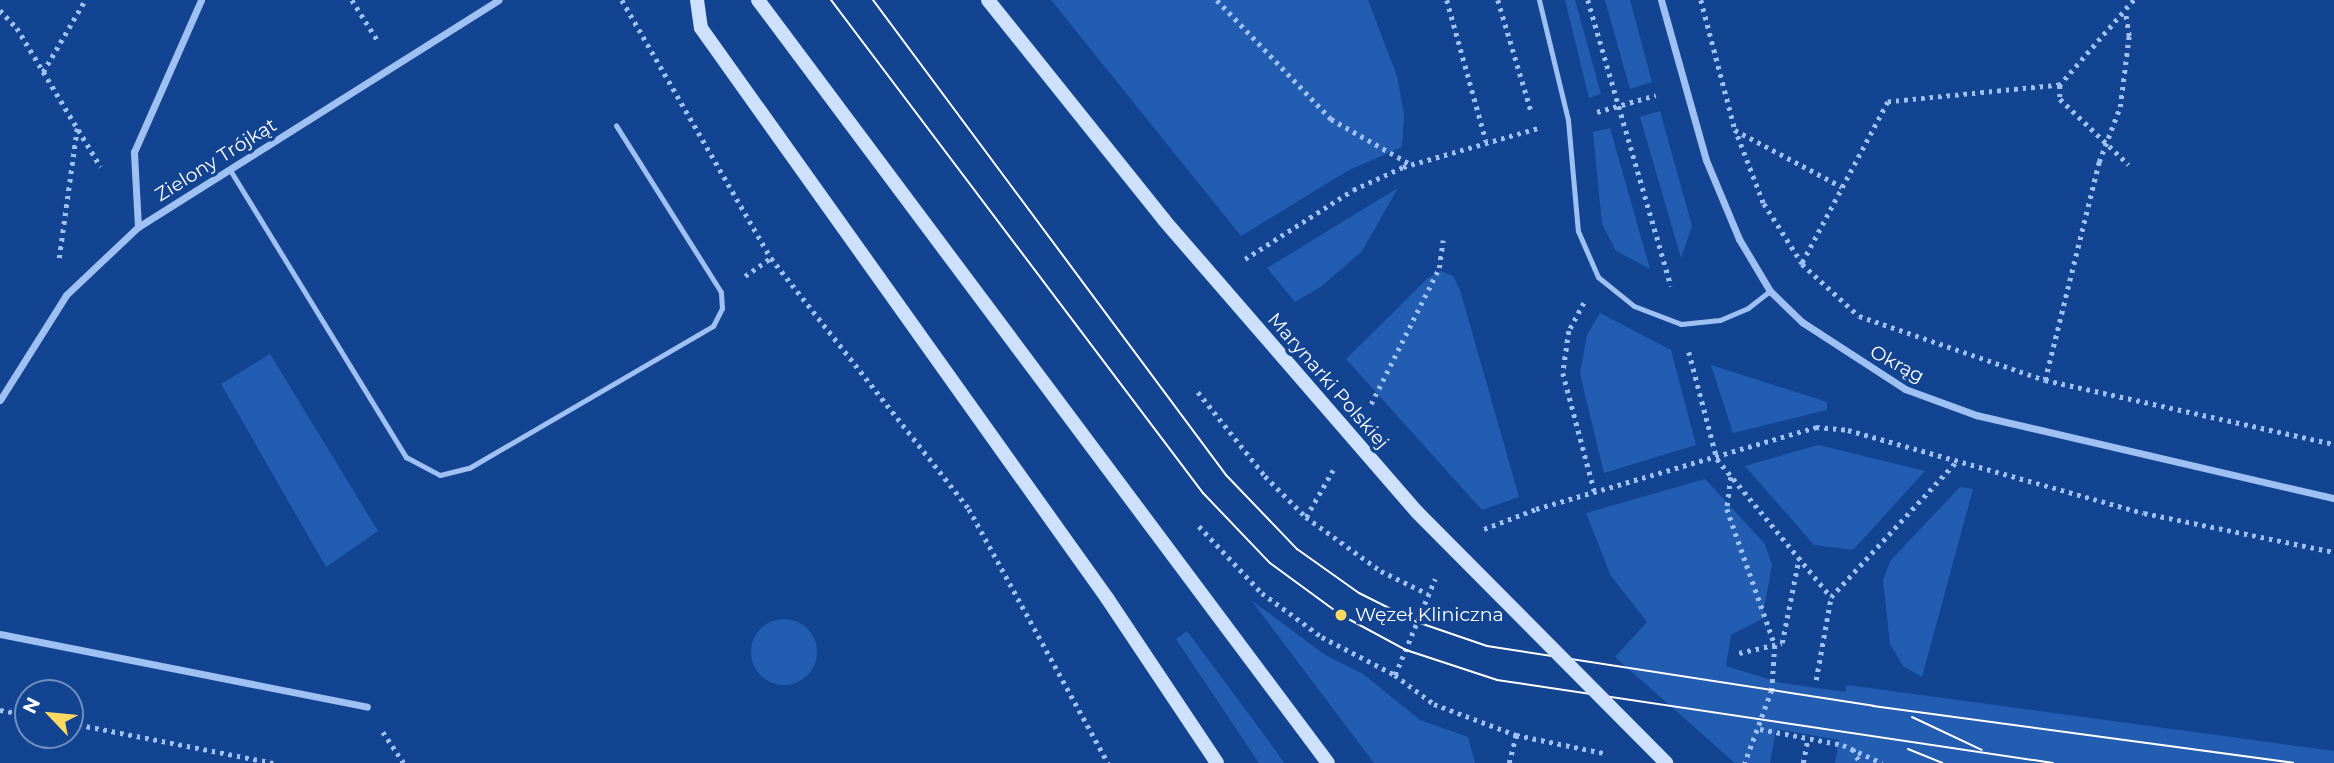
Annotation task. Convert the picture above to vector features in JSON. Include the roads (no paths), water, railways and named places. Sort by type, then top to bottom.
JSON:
[{"type":"main road","points":[[696,0],[701,28],[1107,598],[1217,763]]},
{"type":"main road","points":[[758,0],[1014,348],[1328,763]]},
{"type":"main road","name":"Marynarki Polskiej","points":[[988,0],[1164,220],[1417,512],[1666,763]]},
{"type":"street","points":[[138,228],[134,152],[201,0]]},
{"type":"street","name":"Zielony Trójkąt","points":[[0,400],[70,290],[138,228],[498,0]]},
{"type":"street","name":"Okrąg","points":[[1661,0],[1706,160],[1739,239],[1770,290],[1802,322],[1860,364],[1905,389],[1964,411],[2334,498]]},
{"type":"street","points":[[0,634],[367,707]]},
{"type":"lane","points":[[1539,0],[1568,120],[1578,230],[1598,277],[1634,306],[1681,324],[1720,320],[1748,308],[1770,290]]},
{"type":"lane","points":[[230,170],[406,457],[440,475],[469,468],[713,326],[722,307],[721,292],[615,125]]},
{"type":"tram line","points":[[831,0],[1203,493],[1270,563],[1341,615],[1406,650],[1497,680],[2053,763]]},
{"type":"tram line","points":[[873,0],[1226,475],[1297,549],[1359,593],[1417,622],[1487,646],[1873,706],[2293,763]]},
{"type":"tram line","points":[[1912,717],[1982,750]]},
{"type":"tram line","points":[[1908,749],[1942,763]]},
{"type":"place","name":"Węzeł Kliniczna","points":[[1341,615]]}]
